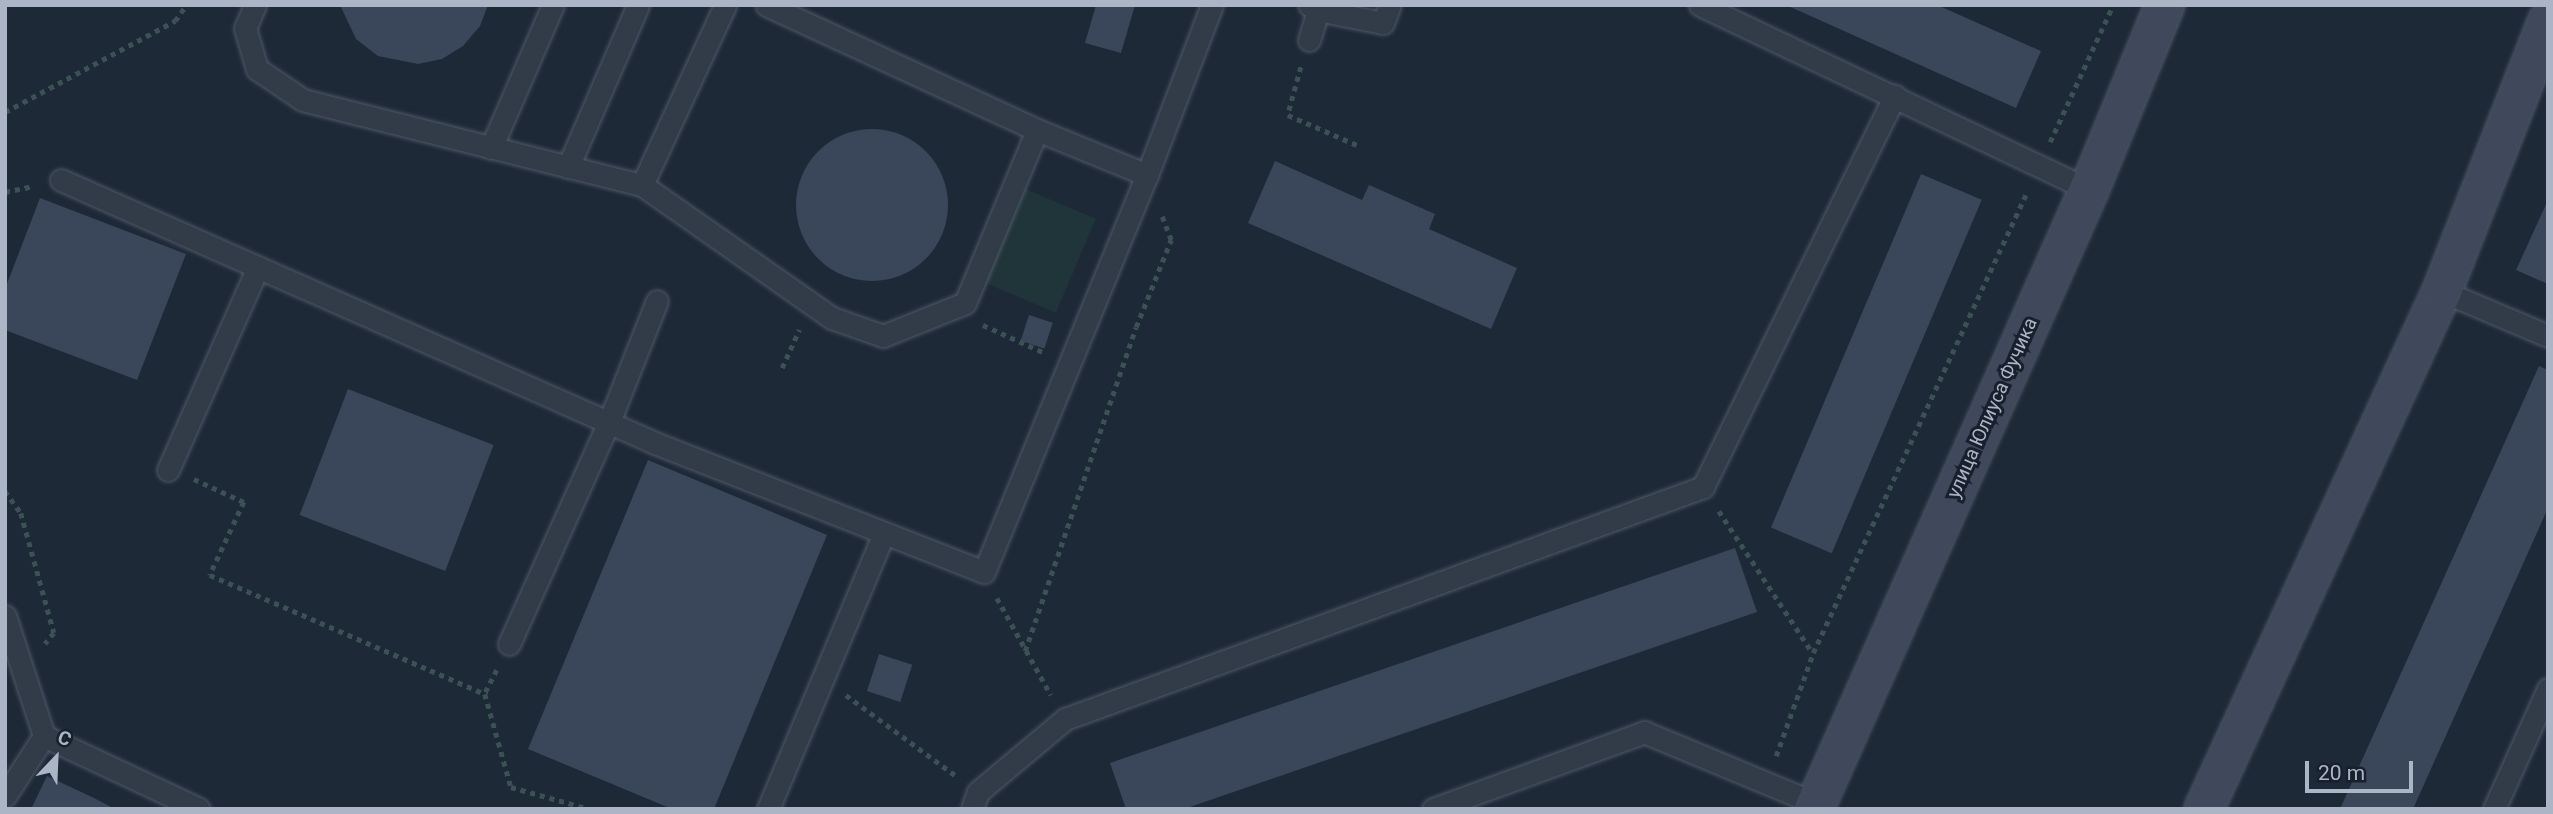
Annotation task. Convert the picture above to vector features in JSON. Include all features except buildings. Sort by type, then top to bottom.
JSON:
[{"type":"main road","name":"улица Юлиуса Фучика","points":[[1815,806],[2089,190],[2165,5]]},
{"type":"main road","points":[[2204,809],[2442,291],[2548,21]]},
{"type":"lane","points":[[255,5],[245,28],[257,69],[303,100],[642,185],[832,318],[883,336],[965,303],[1037,130]]},
{"type":"lane","points":[[491,148],[553,5]]},
{"type":"lane","points":[[568,167],[638,5]]},
{"type":"lane","points":[[642,185],[725,5]]},
{"type":"lane","points":[[767,5],[1037,130],[1147,174]]},
{"type":"lane","points":[[61,180],[609,422],[883,536],[984,572],[1147,174],[1212,5]]},
{"type":"lane","points":[[1309,40],[1314,8],[1383,23],[1390,5]]},
{"type":"lane","points":[[1700,5],[1895,95],[2089,190]]},
{"type":"lane","points":[[975,800],[1065,719],[1703,487],[1895,95]]},
{"type":"lane","points":[[168,470],[258,267]]},
{"type":"lane","points":[[2442,291],[2548,336]]},
{"type":"lane","points":[[509,644],[609,422],[657,301]]},
{"type":"lane","points":[[768,809],[883,536]]},
{"type":"lane","points":[[5,616],[44,736],[200,809]]},
{"type":"lane","points":[[2494,809],[2548,689]]},
{"type":"lane","points":[[1433,809],[1644,732],[1815,806]]},
{"type":"lane","points":[[6,789],[44,736]]},
{"type":"path","points":[[5,112],[175,20],[186,5]]},
{"type":"path","points":[[1766,783],[1813,653],[2113,5]]},
{"type":"path","points":[[1309,40],[1288,115],[1357,145]]},
{"type":"path","points":[[1025,651],[1136,327],[1171,240],[1147,174]]},
{"type":"path","points":[[782,368],[811,304]]},
{"type":"path","points":[[951,310],[1069,365]]},
{"type":"path","points":[[168,470],[243,502],[210,575],[487,695]]},
{"type":"path","points":[[1703,487],[1813,653]]},
{"type":"path","points":[[5,491],[21,513],[54,634],[23,673]]},
{"type":"path","points":[[984,572],[1025,651],[1065,719]]},
{"type":"path","points":[[509,644],[485,694],[511,787],[590,809]]},
{"type":"path","points":[[823,678],[975,800]]},
{"type":"green space","points":[[1023,188],[1096,219],[1056,313],[983,282]]}]
